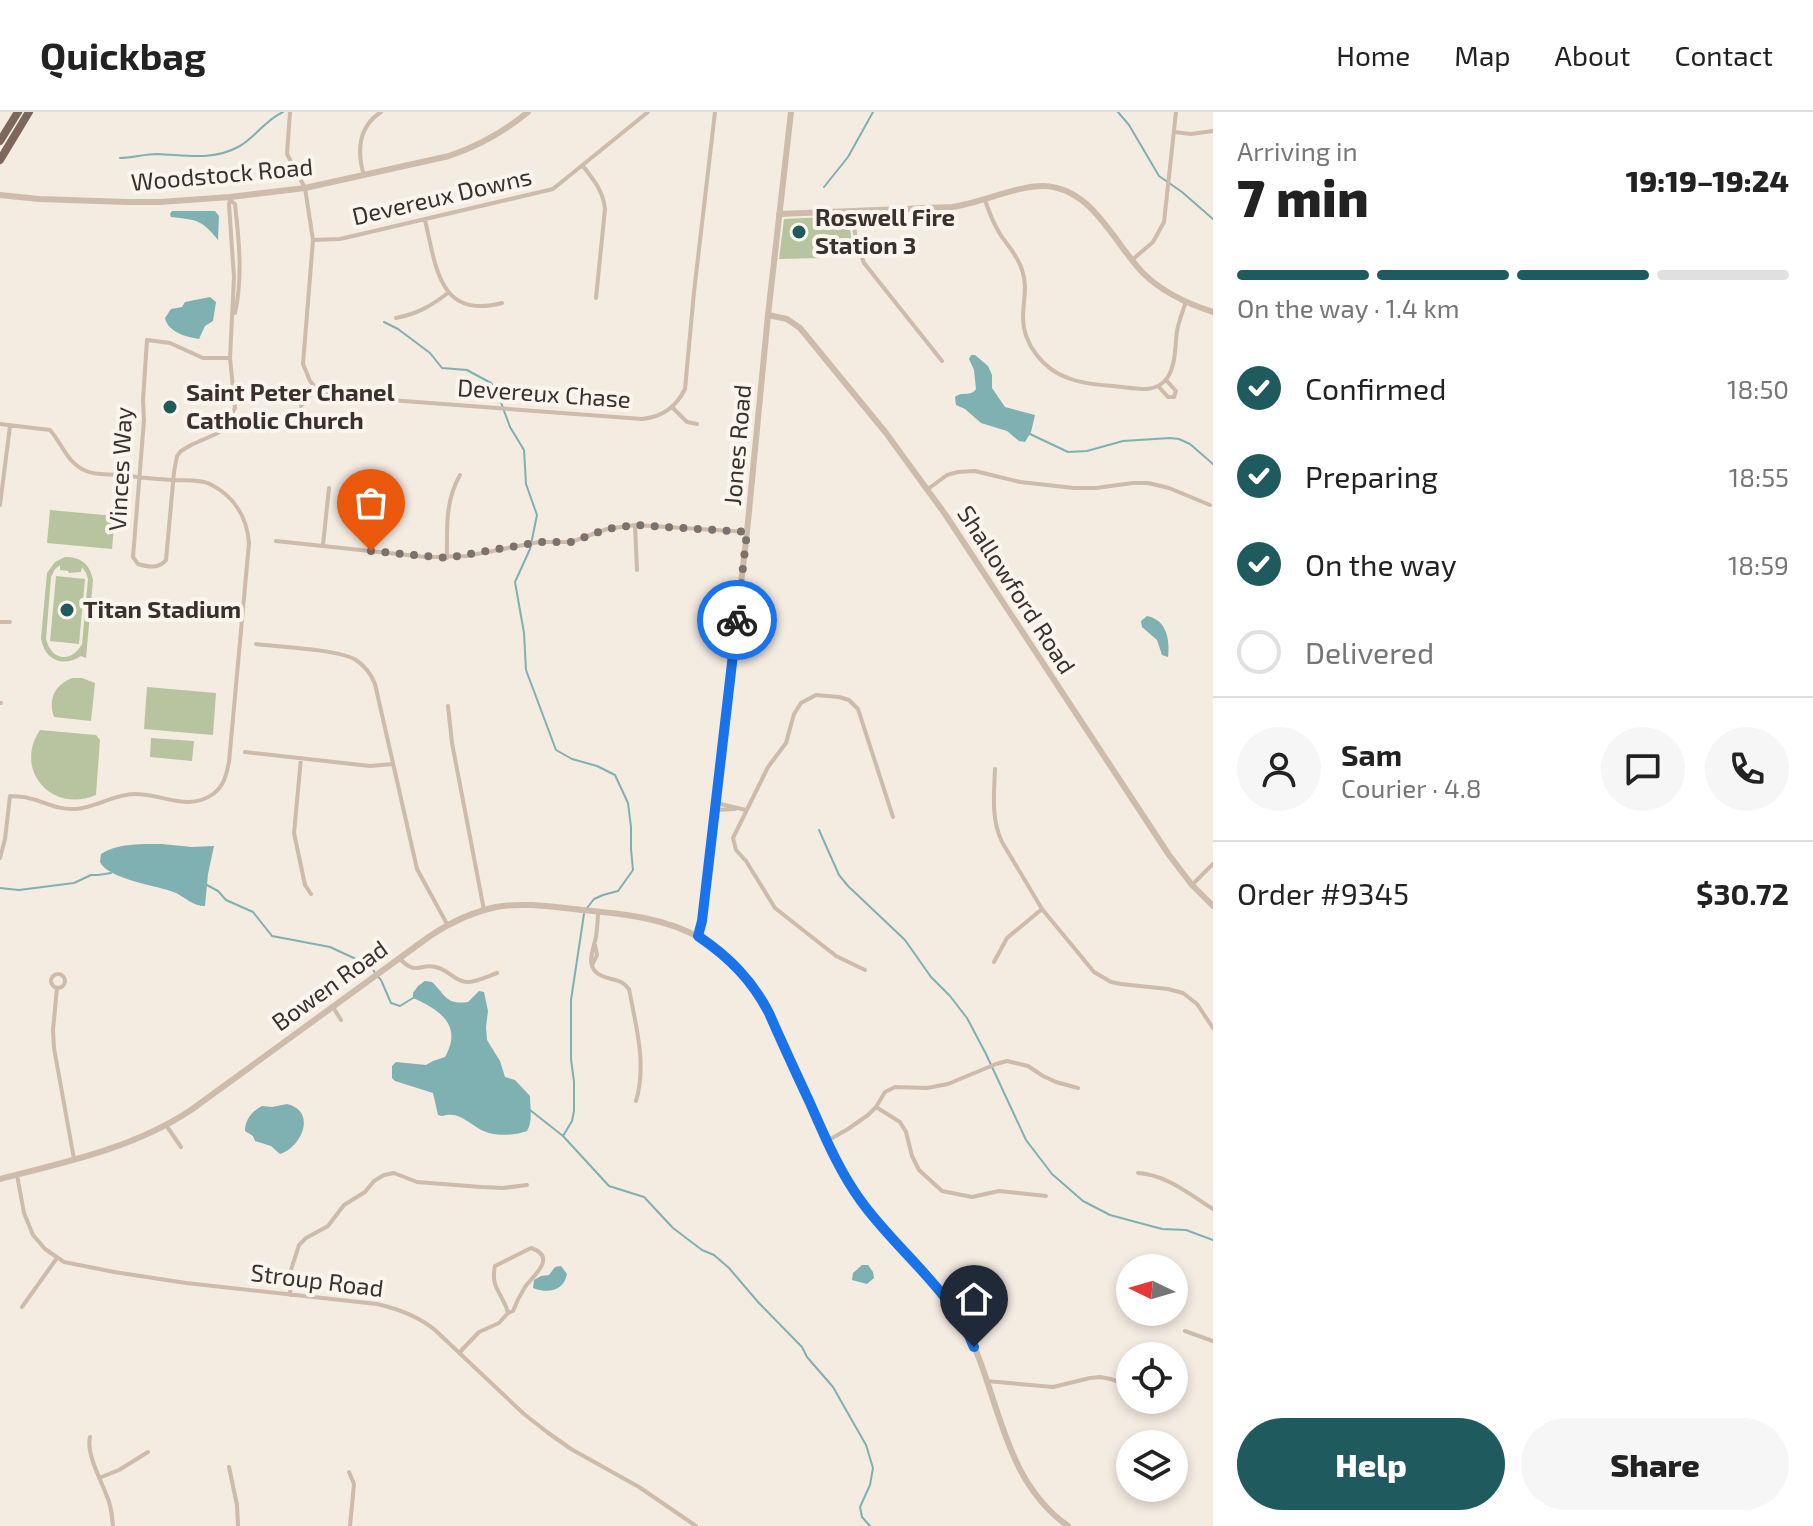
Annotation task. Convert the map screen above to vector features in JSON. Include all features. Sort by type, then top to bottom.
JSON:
[{"type":"main road","points":[[0,141],[18,112]]},
{"type":"main road","points":[[0,160],[29,112]]},
{"type":"street","points":[[290,112],[287,154],[305,188],[313,240],[303,352],[305,372],[316,388],[301,406]]},
{"type":"street","name":"Woodstock Road","points":[[0,195],[36,199],[160,202],[230,199],[305,188],[466,150],[499,134],[528,112]]},
{"type":"street","name":"Devereux Downs","points":[[313,240],[340,239],[553,189],[648,112]]},
{"type":"street","points":[[697,424],[687,422],[672,407],[685,389],[715,112]]},
{"type":"street","name":"Jones Road","points":[[698,936],[747,532],[791,112]]},
{"type":"street","points":[[1132,260],[1153,242],[1164,222],[1176,112]]},
{"type":"street","points":[[364,176],[359,148],[361,138],[378,113]]},
{"type":"street","points":[[1174,132],[1191,134],[1213,131]]},
{"type":"street","points":[[583,166],[598,186],[605,209],[596,298]]},
{"type":"street","points":[[779,214],[952,207],[1034,187],[1050,187],[1066,191],[1090,207],[1143,273],[1157,285],[1213,312]]},
{"type":"street","name":"Vinces Way","points":[[230,199],[235,204],[239,267],[230,358],[235,402],[233,413],[218,433],[181,451],[175,463],[166,560],[157,567],[138,564],[133,557],[147,340],[170,343],[203,358],[230,358]]},
{"type":"street","points":[[985,200],[995,225],[1022,270],[1026,289],[1024,329],[1029,343],[1056,372],[1077,381],[1144,389],[1158,386],[1172,369],[1186,301]]},
{"type":"street","points":[[852,211],[856,241],[864,263],[942,361]]},
{"type":"street","points":[[425,220],[437,271],[448,293],[470,305],[483,307],[502,303]]},
{"type":"street","points":[[396,318],[431,307],[448,293]]},
{"type":"street","name":"Shallowford Road","points":[[768,315],[787,319],[800,328],[886,433],[928,489],[1169,855],[1213,906]]},
{"type":"street","points":[[1158,386],[1168,397],[1174,397],[1176,391],[1166,380]]},
{"type":"street","name":"Devereux Chase","points":[[316,388],[337,396],[642,419],[659,416],[672,407]]},
{"type":"street","points":[[0,424],[50,430],[68,459],[90,472],[209,484],[236,503],[248,531],[249,543],[229,762],[223,785],[201,802],[189,803],[162,796],[126,794],[92,806],[67,809],[51,807],[27,797],[10,796],[0,858]]},
{"type":"street","points":[[0,505],[10,426]]},
{"type":"street","points":[[928,489],[947,475],[970,471],[1020,482],[1074,488],[1148,483],[1210,505]]},
{"type":"street","points":[[447,558],[448,507],[460,475]]},
{"type":"street","points":[[323,545],[329,488]]},
{"type":"street","points":[[276,541],[447,558],[539,542],[571,542],[607,529],[635,525],[747,532]]},
{"type":"street","points":[[635,525],[637,570]]},
{"type":"street","points":[[0,622],[10,622]]},
{"type":"street","points":[[256,644],[341,654],[362,664],[370,673],[417,869],[447,924]]},
{"type":"street","points":[[865,970],[836,956],[771,903],[733,842],[734,833],[768,767],[786,743],[797,709],[807,698],[822,695],[844,698],[858,709],[893,817]]},
{"type":"street","points":[[448,706],[452,743],[484,910]]},
{"type":"street","points":[[245,752],[370,766],[393,764]]},
{"type":"street","points":[[301,758],[294,833],[305,885],[311,894]]},
{"type":"street","points":[[995,769],[994,814],[997,831],[1042,909],[1094,972],[1111,982],[1183,993],[1197,1004],[1213,1028]]},
{"type":"street","points":[[715,806],[725,803],[746,810]]},
{"type":"street","points":[[1192,885],[1213,864]]},
{"type":"street","name":"Bowen Road","points":[[0,1179],[135,1140],[166,1125],[447,924],[484,910],[528,905],[598,912],[660,921],[698,936]]},
{"type":"street","points":[[994,962],[1007,938],[1042,909]]},
{"type":"street","points":[[598,912],[594,943],[597,955],[592,965],[600,975],[618,979],[629,989],[641,1049],[641,1083],[636,1101]]},
{"type":"street","points":[[698,936],[731,961],[758,993],[847,1180],[874,1218],[958,1315],[970,1338],[1022,1474],[1040,1501],[1068,1526]]},
{"type":"street","points":[[399,958],[409,967],[432,966],[463,982],[497,973]]},
{"type":"street","points":[[57,988],[54,1048],[74,1159]]},
{"type":"street","points":[[333,1007],[341,1020]]},
{"type":"street","points":[[827,1141],[859,1121],[876,1107],[885,1092],[895,1087],[927,1088],[948,1084],[1007,1061],[1028,1066],[1043,1076],[1078,1088]]},
{"type":"street","points":[[876,1107],[900,1122],[919,1170],[942,1191],[972,1197],[999,1191],[1046,1196]]},
{"type":"street","points":[[166,1125],[181,1147]]},
{"type":"street","points":[[290,1295],[291,1270],[299,1245],[328,1226],[344,1205],[384,1175],[394,1173],[417,1182],[481,1187],[527,1185]]},
{"type":"street","points":[[1138,1173],[1165,1180],[1213,1209]]},
{"type":"street","points":[[17,1175],[28,1226],[38,1242],[57,1258],[22,1307]]},
{"type":"street","points":[[460,1352],[479,1332],[499,1323],[513,1311],[529,1282],[540,1271],[543,1263],[537,1250],[531,1248],[495,1266],[492,1276],[494,1286],[505,1302],[508,1313]]},
{"type":"street","name":"Stroup Road","points":[[57,1258],[77,1266],[118,1273],[377,1304],[398,1310],[427,1323],[547,1432],[653,1495],[696,1526]]},
{"type":"street","points":[[505,1302],[517,1301]]},
{"type":"street","points":[[1185,1331],[1213,1341]]},
{"type":"street","points":[[986,1381],[1053,1387],[1100,1377],[1116,1381]]},
{"type":"street","points":[[90,1437],[88,1444],[109,1502],[113,1526]]},
{"type":"street","points":[[99,1478],[148,1452]]},
{"type":"street","points":[[229,1467],[238,1526]]},
{"type":"street","points":[[349,1472],[354,1484],[350,1526]]},
{"type":"green space","points":[[848,216],[853,249],[822,258],[779,259],[784,219]]},
{"type":"green space","points":[[50,510],[115,516],[112,549],[47,543]]},
{"type":"green space","points":[[65,557],[76,558],[84,562],[92,574],[86,658],[55,660],[43,646],[41,638],[47,573],[55,562]],"holes":[[[60,565],[60,570],[81,572],[82,567],[88,579],[82,644],[67,657],[52,651],[46,639],[51,577]]]},
{"type":"green space","name":"Titan Stadium","points":[[56,576],[85,579],[79,644],[50,641]]},
{"type":"green space","points":[[72,678],[95,683],[91,721],[54,717],[54,694]]},
{"type":"green space","points":[[147,687],[216,693],[213,735],[144,729]]},
{"type":"green space","points":[[40,730],[96,735],[100,740],[96,795],[80,799],[65,798],[41,785],[31,760]]},
{"type":"green space","points":[[151,738],[194,741],[192,761],[150,757]]},
{"type":"water","points":[[172,211],[215,211],[219,216],[218,240],[198,222],[171,217]]},
{"type":"water","points":[[210,297],[216,302],[213,321],[205,326],[199,339],[178,333],[167,323],[165,318],[171,309],[182,307],[185,302]]},
{"type":"water","points":[[971,355],[988,366],[992,388],[1005,407],[1035,415],[1025,442],[1007,431],[981,423],[956,405],[955,397],[976,389],[969,359]]},
{"type":"water","points":[[1147,616],[1163,626],[1168,657],[1162,655],[1157,640],[1142,627],[1141,621]]},
{"type":"water","points":[[162,844],[214,846],[205,906],[176,893],[123,878],[100,862],[101,854],[115,848]]},
{"type":"water","points":[[425,981],[432,982],[455,1002],[468,1002],[479,991],[484,992],[488,1011],[487,1040],[500,1061],[505,1077],[515,1080],[530,1096],[531,1118],[527,1131],[493,1134],[455,1115],[438,1115],[433,1093],[392,1078],[392,1066],[396,1062],[426,1065],[445,1057],[450,1046],[450,1027],[446,1020],[413,998],[413,993]]},
{"type":"water","points":[[287,1104],[302,1114],[303,1129],[295,1144],[280,1154],[271,1146],[255,1141],[245,1127],[250,1116],[262,1106]]},
{"type":"water","points":[[862,1265],[868,1265],[873,1272],[874,1278],[867,1284],[852,1280],[853,1273]]},
{"type":"water","points":[[561,1266],[567,1274],[563,1284],[550,1291],[533,1288],[534,1280],[549,1275],[555,1267]]},
{"type":"waterway","points":[[120,158],[152,154],[218,154],[244,143],[283,112]]},
{"type":"waterway","points":[[824,187],[848,157],[873,112]]},
{"type":"waterway","points":[[1118,112],[1159,176],[1213,219]]},
{"type":"waterway","points":[[384,322],[430,353],[442,368],[467,370],[491,383],[524,450],[526,484],[537,515],[530,549],[515,582],[524,633],[526,670],[556,750],[615,775],[628,803],[633,870],[618,891],[594,899],[587,908]]},
{"type":"waterway","points":[[1030,434],[1068,452],[1087,451],[1123,441],[1179,439],[1190,444],[1213,464]]},
{"type":"waterway","points":[[819,830],[839,875],[905,940],[931,977],[967,1018],[1026,1140],[1052,1174],[1083,1201],[1110,1215],[1162,1229],[1186,1230],[1213,1240]]},
{"type":"waterway","points":[[0,888],[19,890],[74,883],[91,875],[111,873]]},
{"type":"waterway","points":[[207,885],[226,900],[253,912],[272,936],[330,947],[369,965],[381,980],[391,1003],[400,1006],[413,998]]},
{"type":"waterway","points":[[563,1136],[574,1111],[571,1000],[584,914]]},
{"type":"waterway","points":[[530,1110],[563,1136],[609,1186],[644,1197],[673,1228],[729,1268],[802,1347],[833,1387],[866,1445],[873,1468],[870,1485],[860,1507],[862,1517],[870,1526]]},
{"type":"way so far","points":[[371,551],[447,558],[539,542],[571,542],[607,529],[635,525],[747,532],[737,620]]},
{"type":"place","name":"Roswell Fire Station 3","points":[[799,232]]},
{"type":"place","name":"Saint Peter Chanel Catholic Church","points":[[170,407]]},
{"type":"place","name":"Titan Stadium","points":[[67,610]]},
{"type":"route","points":[[737,620],[698,936],[731,961],[758,993],[847,1180],[874,1218],[949,1301],[974,1347]]}]
